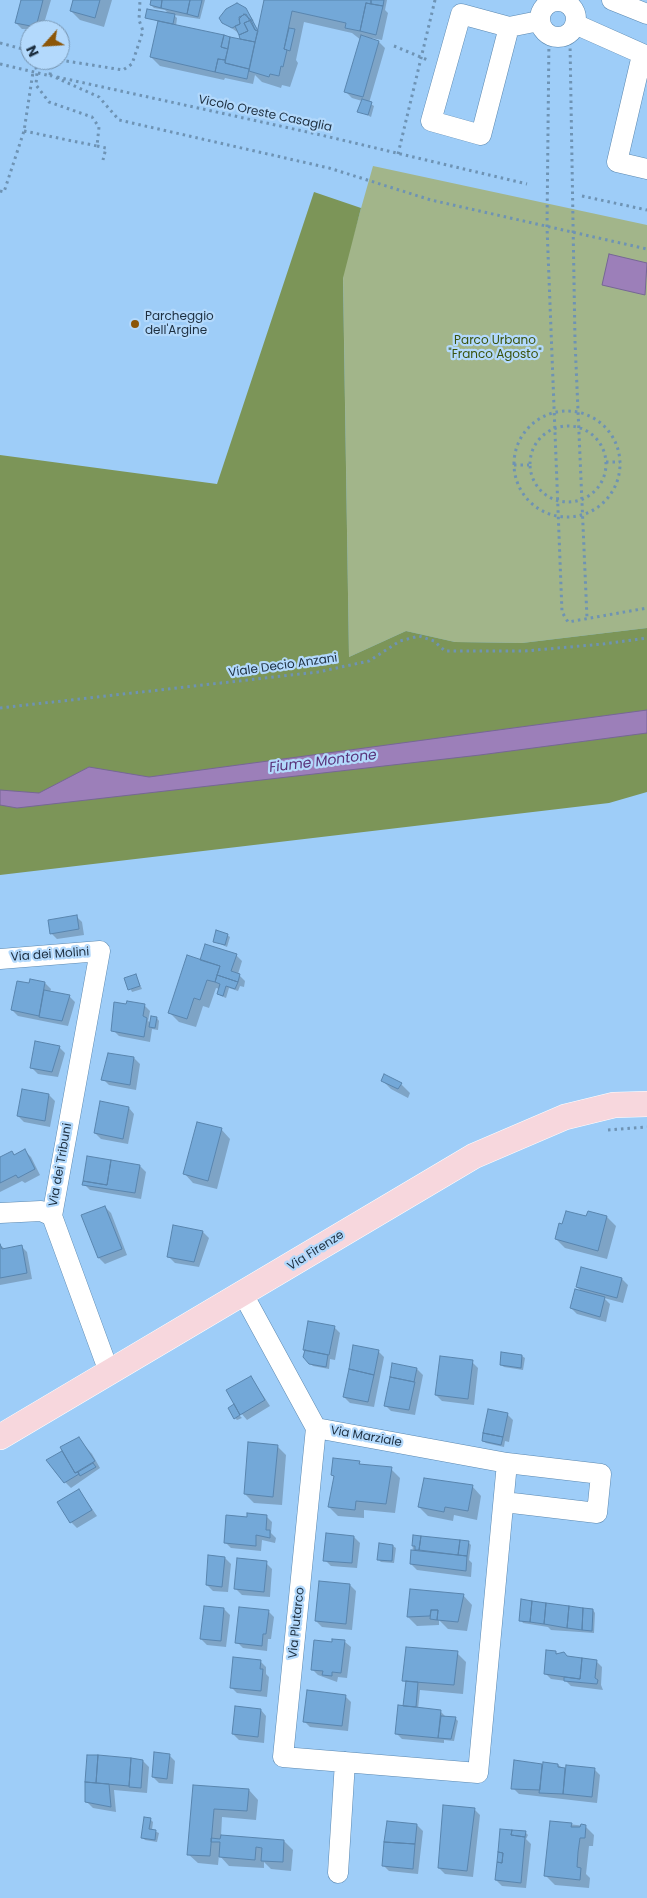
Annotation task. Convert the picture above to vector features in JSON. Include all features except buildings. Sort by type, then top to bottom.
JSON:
[{"type":"main road","name":"Via Firenze","points":[[0,1437],[243,1294],[428,1181],[474,1156],[565,1117],[614,1105],[647,1104]]},
{"type":"street","points":[[612,0],[647,14]]},
{"type":"street","points":[[544,28],[543,9],[553,1],[563,2],[572,8],[573,28]]},
{"type":"street","points":[[509,26],[481,134],[431,121],[461,14],[509,26],[544,28],[560,38],[573,28]]},
{"type":"street","points":[[573,28],[644,55],[617,162],[647,169]]},
{"type":"street","name":"Via dei Molini","points":[[0,959],[100,951]]},
{"type":"street","name":"Via dei Tribuni","points":[[100,951],[52,1216],[109,1372]]},
{"type":"street","points":[[0,1214],[41,1211],[52,1216]]},
{"type":"street","name":"Via Marziale","points":[[243,1294],[316,1428],[507,1463],[601,1474],[597,1513],[504,1502]]},
{"type":"street","name":"Via Plutarco","points":[[316,1428],[283,1757],[478,1773],[504,1502]]},
{"type":"street","points":[[504,1502],[507,1463]]},
{"type":"street","points":[[338,1873],[346,1762]]},
{"type":"path","points":[[70,62],[123,70],[132,64],[143,31],[139,20],[140,0]]},
{"type":"path","points":[[398,154],[435,0]]},
{"type":"path","points":[[544,28],[547,227],[562,612],[568,622],[647,608]]},
{"type":"path","points":[[573,28],[573,232],[586,618]]},
{"type":"path","points":[[0,43],[20,48]]},
{"type":"path","points":[[394,46],[421,58]]},
{"type":"path","name":"Vicolo Oreste Casaglia","points":[[0,64],[527,184]]},
{"type":"path","points":[[51,70],[50,75],[99,97],[119,120],[329,168],[432,200],[647,249]]},
{"type":"path","points":[[0,191],[4,192],[24,131],[35,72]]},
{"type":"path","points":[[35,72],[36,85],[49,102],[92,117],[99,127],[97,146]]},
{"type":"path","points":[[24,131],[106,148],[104,160]]},
{"type":"path","points":[[582,196],[647,210]]},
{"type":"path","points":[[555,412],[578,412],[603,425],[615,442],[620,462],[619,476],[606,501],[595,510],[582,515],[559,517],[545,512],[532,504],[522,493],[516,480],[515,451],[521,437],[541,417],[555,412]]},
{"type":"path","points":[[567,425],[579,427],[589,432],[598,440],[604,450],[605,474],[600,485],[592,494],[582,500],[570,503],[558,502],[538,488],[532,478],[531,453],[536,442],[544,433],[555,427],[567,425]]},
{"type":"path","points":[[606,462],[620,462]]},
{"type":"path","points":[[514,465],[530,465]]},
{"type":"path","name":"Viale Decio Anzani","points":[[0,708],[318,672],[369,660],[400,642],[419,636],[434,641],[444,651],[525,651],[647,638]]},
{"type":"green space","name":"Parco Urbano \"Franco Agosto\"","points":[[373,166],[647,225],[647,628],[522,643],[455,642],[406,631],[349,657],[343,272]]},
{"type":"green space","points":[[314,192],[361,208],[343,278],[349,657],[406,631],[455,642],[522,643],[647,628],[647,792],[609,803],[0,875],[0,455],[217,484]]},
{"type":"water","points":[[609,254],[647,263],[645,295],[602,285]]},
{"type":"water","name":"Fiume Montone","points":[[647,710],[647,733],[480,755],[17,808],[0,805],[0,790],[39,793],[89,767],[149,777]]},
{"type":"place","name":"Parcheggio dell'Argine","points":[[135,324]]}]
